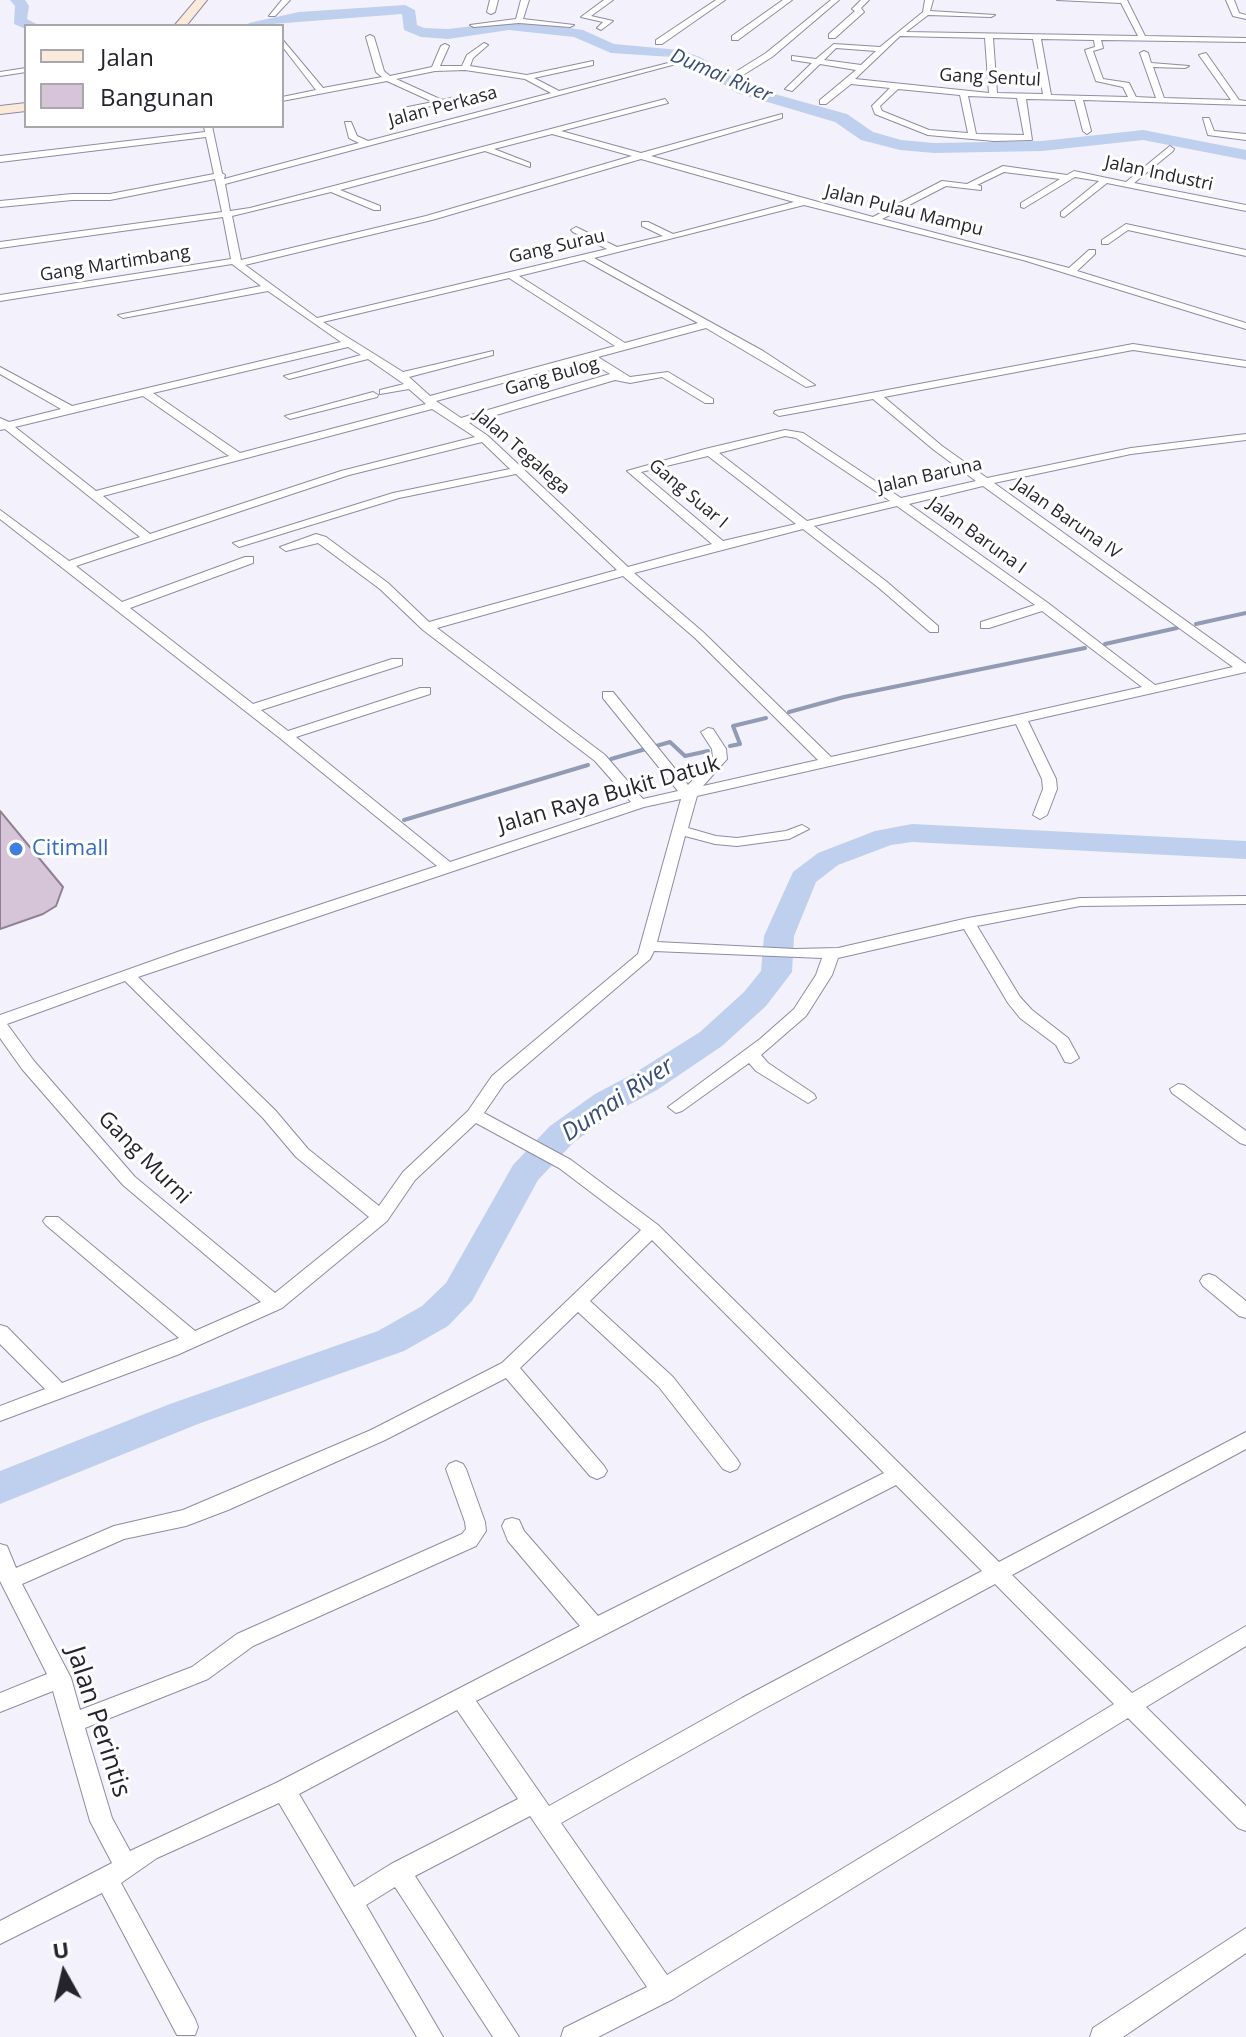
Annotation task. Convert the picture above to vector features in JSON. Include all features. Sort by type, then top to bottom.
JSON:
[{"type":"street","points":[[182,24],[202,0]]},
{"type":"street","points":[[272,14],[286,0]]},
{"type":"street","points":[[491,12],[494,0]]},
{"type":"street","points":[[519,21],[525,0]]},
{"type":"street","points":[[601,28],[609,22],[585,17],[609,0]]},
{"type":"street","points":[[659,42],[721,0]]},
{"type":"street","points":[[735,38],[788,0]]},
{"type":"street","points":[[740,73],[769,55],[835,0]]},
{"type":"street","points":[[832,36],[861,10],[856,9],[865,0]]},
{"type":"street","points":[[926,13],[929,0]]},
{"type":"street","points":[[1061,0],[1123,0],[1143,39]]},
{"type":"street","points":[[1230,0],[1236,14],[1246,17]]},
{"type":"street","points":[[823,102],[898,34],[926,13],[991,15]]},
{"type":"street","points":[[474,25],[519,21],[570,25]]},
{"type":"street","points":[[898,34],[1246,40]]},
{"type":"street","points":[[989,36],[993,95]]},
{"type":"street","points":[[370,37],[376,64],[389,79],[441,102]]},
{"type":"street","points":[[1037,37],[1047,97]]},
{"type":"street","points":[[1097,38],[1099,48],[1089,50],[1100,81],[1126,85],[1133,99]]},
{"type":"street","points":[[284,44],[322,92]]},
{"type":"street","points":[[465,68],[470,57],[484,45]]},
{"type":"street","points":[[435,69],[445,46]]},
{"type":"street","points":[[789,89],[836,46],[881,49]]},
{"type":"street","points":[[1144,53],[1161,101]]},
{"type":"street","points":[[1203,55],[1241,103]]},
{"type":"street","points":[[795,58],[862,68]]},
{"type":"street","points":[[284,99],[435,69],[465,68],[527,77],[590,63]]},
{"type":"street","name":"Jalan Perkasa","points":[[220,176],[366,143],[672,64]]},
{"type":"street","points":[[1149,65],[1185,66]]},
{"type":"street","points":[[0,74],[24,70]]},
{"type":"street","points":[[527,77],[557,93]]},
{"type":"street","name":"Gang Sentul","points":[[849,81],[964,94],[1241,103]]},
{"type":"street","points":[[0,204],[72,197],[110,197],[220,176],[542,87]]},
{"type":"street","points":[[895,87],[876,106],[878,112],[928,132],[1029,138],[1021,96]]},
{"type":"street","points":[[964,94],[972,134]]},
{"type":"street","points":[[1078,98],[1087,131]]},
{"type":"street","points":[[406,110],[456,99]]},
{"type":"street","points":[[0,245],[226,214],[333,190],[665,101]]},
{"type":"street","points":[[0,110],[24,107]]},
{"type":"street","name":"Gang Martimbang","points":[[0,298],[236,262],[394,228],[779,116]]},
{"type":"street","points":[[1206,120],[1211,133],[1246,137]]},
{"type":"street","points":[[348,124],[353,138],[366,143]]},
{"type":"street","points":[[0,159],[209,130],[236,262]]},
{"type":"street","name":"Jalan Pulau Mampu","points":[[552,131],[744,182],[804,202],[1071,271],[1246,326]]},
{"type":"street","points":[[486,149],[527,165]]},
{"type":"street","points":[[1129,183],[1170,149]]},
{"type":"street","name":"Jalan Industri","points":[[873,220],[942,184],[974,187],[994,171],[1010,169],[1107,179],[1246,208]]},
{"type":"street","points":[[1024,205],[1066,177]]},
{"type":"street","points":[[1064,214],[1107,179]]},
{"type":"street","points":[[333,190],[377,208]]},
{"type":"street","name":"Gang Surau","points":[[315,321],[672,237],[804,202]]},
{"type":"street","points":[[645,224],[672,237]]},
{"type":"street","points":[[1105,242],[1126,227],[1246,253]]},
{"type":"street","points":[[576,230],[616,250]]},
{"type":"street","points":[[1071,271],[1092,252]]},
{"type":"street","points":[[585,257],[759,353],[810,385]]},
{"type":"street","name":"Jalan Tegalega","points":[[236,262],[315,321],[401,376],[484,438],[626,572],[699,635],[827,761]]},
{"type":"street","points":[[511,275],[624,347]]},
{"type":"street","points":[[123,315],[269,288]]},
{"type":"street","points":[[94,495],[704,325]]},
{"type":"street","points":[[2,424],[350,343]]},
{"type":"street","points":[[779,413],[1131,347],[1246,364]]},
{"type":"street","points":[[401,376],[489,353]]},
{"type":"street","points":[[289,376],[368,356]]},
{"type":"street","name":"Gang Bulog","points":[[460,422],[617,377],[619,373],[590,357]]},
{"type":"street","points":[[0,370],[69,409]]},
{"type":"street","points":[[617,377],[630,380],[664,374],[709,401]]},
{"type":"street","points":[[290,416],[412,385]]},
{"type":"street","points":[[144,392],[237,456]]},
{"type":"street","name":"Jalan Baruna IV","points":[[874,394],[906,423],[984,482],[1245,669]]},
{"type":"street","points":[[2,424],[148,538]]},
{"type":"street","name":"Jalan Baruna I","points":[[633,471],[709,451],[795,434],[899,502],[1044,606],[1152,689]]},
{"type":"street","name":"Jalan Baruna","points":[[427,627],[721,545],[984,482],[1118,453],[1246,437]]},
{"type":"street","points":[[65,566],[345,473],[484,438]]},
{"type":"street","points":[[709,451],[934,629]]},
{"type":"street","points":[[239,543],[397,495],[519,470]]},
{"type":"street","name":"Gang Suar I","points":[[633,471],[721,545]]},
{"type":"street","points":[[0,513],[286,736],[447,867]]},
{"type":"street","points":[[286,547],[320,538],[384,586],[427,627],[600,758],[640,804]]},
{"type":"street","points":[[119,608],[249,560]]},
{"type":"street","points":[[985,625],[1044,606]]},
{"type":"street","points":[[251,709],[397,662]]},
{"type":"street","name":"Jalan Raya Bukit Datuk","points":[[0,1024],[127,975],[640,804],[1245,669]]},
{"type":"street","points":[[286,736],[425,691]]},
{"type":"street","points":[[608,695],[688,791]]},
{"type":"street","points":[[1020,718],[1049,779],[1050,789],[1040,815]]},
{"type":"street","points":[[0,1414],[275,1303],[381,1217],[409,1176],[474,1115],[498,1080],[537,1044],[638,964],[650,946],[652,922],[688,791],[720,759],[719,749],[708,732]]},
{"type":"street","points":[[679,830],[715,840],[737,842],[789,835],[802,829]]},
{"type":"street","points":[[650,946],[831,954],[861,950],[968,923],[1089,901],[1246,900]]},
{"type":"street","points":[[968,923],[1014,1000],[1026,1014],[1062,1042],[1071,1058]]},
{"type":"street","points":[[676,1107],[751,1054],[800,1012],[824,975],[831,954]]},
{"type":"street","points":[[127,975],[269,1114],[302,1153],[381,1217]]},
{"type":"street","name":"Gang Murni","points":[[0,1024],[28,1065],[129,1181],[275,1303]]},
{"type":"street","points":[[751,1054],[762,1067],[808,1098]]},
{"type":"street","points":[[1178,1089],[1246,1139]]},
{"type":"street","points":[[474,1115],[565,1164],[652,1229],[1246,1821]]},
{"type":"street","points":[[52,1221],[192,1339]]},
{"type":"street","points":[[10,1580],[121,1532],[186,1518],[221,1504],[378,1435],[509,1368],[652,1229]]},
{"type":"street","points":[[1209,1281],[1246,1311]]},
{"type":"street","points":[[577,1300],[666,1382],[730,1464]]},
{"type":"street","points":[[0,1332],[59,1392]]},
{"type":"street","points":[[509,1368],[597,1471]]},
{"type":"street","points":[[350,1902],[399,1872],[540,1811],[1246,1440]]},
{"type":"street","points":[[72,1723],[200,1673],[245,1640],[469,1540],[476,1531],[475,1522],[456,1469]]},
{"type":"street","points":[[0,1933],[897,1475]]},
{"type":"street","points":[[512,1526],[515,1535],[595,1628]]},
{"type":"street","name":"Jalan Perintis","points":[[0,1552],[10,1580],[60,1678],[116,1872],[186,2027]]},
{"type":"street","points":[[573,2037],[664,1991],[1246,1635]]},
{"type":"street","points":[[0,1703],[60,1678]]},
{"type":"street","points":[[462,1699],[664,1991]]},
{"type":"street","points":[[284,1790],[431,2037]]},
{"type":"street","points":[[399,1872],[507,2037]]},
{"type":"street","points":[[1102,2037],[1246,1939]]},
{"type":"building","name":"Citimall","points":[[0,811],[63,887],[56,906],[43,914],[0,929]]},
{"type":"waterway","name":"Dumai River","points":[[17,0],[22,6],[19,21],[27,24]]},
{"type":"waterway","name":"Dumai River","points":[[263,24],[299,16],[405,9],[410,13],[409,27],[421,32],[448,34],[509,26],[578,33],[611,48],[674,53],[695,60],[743,90],[841,118],[867,136],[900,145],[934,148],[1042,146],[1143,135],[1246,155]]},
{"type":"waterway","points":[[1196,624],[1246,613]]},
{"type":"waterway","points":[[1105,644],[1177,628]]},
{"type":"waterway","points":[[789,712],[844,697],[1085,648]]},
{"type":"waterway","points":[[730,746],[740,744],[733,726],[766,718]]},
{"type":"waterway","points":[[611,759],[670,742],[685,756],[708,751]]},
{"type":"waterway","points":[[404,820],[588,765]]},
{"type":"waterway","name":"Dumai River","points":[[0,1488],[184,1414],[391,1341],[435,1316],[459,1292],[525,1173],[562,1134],[607,1102],[645,1082],[711,1039],[755,999],[776,972],[779,936],[803,878],[828,859],[885,837],[912,833],[1246,850]]},
{"type":"place","name":"Citimall","points":[[16,849]]}]
